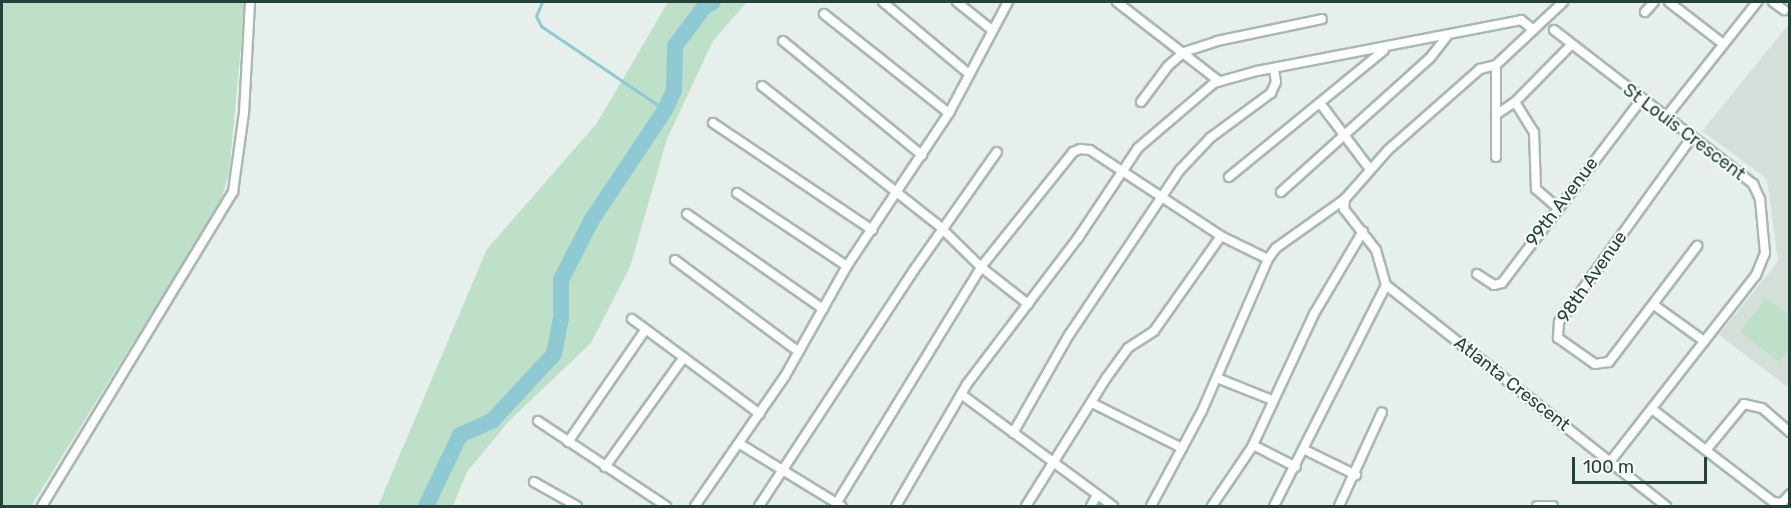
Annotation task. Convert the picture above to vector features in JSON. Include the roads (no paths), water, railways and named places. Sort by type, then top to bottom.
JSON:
[{"type":"street","points":[[42,507],[233,192],[244,114],[250,2]]},
{"type":"street","points":[[883,2],[968,73]]},
{"type":"street","points":[[957,2],[992,30]]},
{"type":"street","points":[[695,507],[760,414],[799,352],[847,266],[949,113],[968,73],[1008,2]]},
{"type":"street","points":[[1645,12],[1654,2]]},
{"type":"street","points":[[1669,2],[1722,43]]},
{"type":"street","points":[[1666,117],[1722,43],[1757,2]]},
{"type":"street","points":[[1773,2],[1784,10]]},
{"type":"street","points":[[1117,3],[1220,81]]},
{"type":"street","points":[[1151,507],[1216,378],[1268,259],[1276,248],[1345,199],[1369,168],[1480,69],[1496,65],[1560,3]]},
{"type":"street","points":[[824,14],[949,113]]},
{"type":"street","points":[[1141,102],[1168,66],[1184,52],[1217,41],[1322,19]]},
{"type":"street","points":[[896,507],[961,394],[1125,170],[1138,148],[1220,81],[1521,20],[1534,30]]},
{"type":"street","name":"St Louis Crescent","points":[[1554,30],[1641,100],[1753,184],[1760,199],[1765,252],[1756,275],[1610,462]]},
{"type":"street","points":[[1281,192],[1343,133],[1430,58],[1448,35]]},
{"type":"street","points":[[783,41],[922,154]]},
{"type":"street","points":[[1497,114],[1515,102],[1571,45]]},
{"type":"street","points":[[1229,177],[1385,49]]},
{"type":"street","points":[[1496,65],[1497,158]]},
{"type":"street","points":[[1013,433],[1069,335],[1163,196],[1210,138],[1271,93],[1276,82],[1274,69]]},
{"type":"street","points":[[762,86],[944,231],[981,267],[1028,304]]},
{"type":"street","name":"99th Avenue","points":[[1478,274],[1494,285],[1502,283],[1557,207],[1641,100]]},
{"type":"street","points":[[1515,102],[1534,132],[1536,189],[1557,207]]},
{"type":"street","points":[[1320,104],[1369,168]]},
{"type":"street","points":[[713,123],[872,230]]},
{"type":"street","name":"98th Avenue","points":[[1692,137],[1559,322],[1558,338],[1595,364],[1603,366],[1614,357],[1697,246]]},
{"type":"street","points":[[740,444],[838,505],[981,267],[1073,152],[1080,148],[1090,150],[1125,170],[1221,236],[1268,259]]},
{"type":"street","points":[[759,507],[997,152]]},
{"type":"street","points":[[737,193],[847,266]]},
{"type":"street","points":[[1274,507],[1305,450],[1386,285],[1376,250],[1344,209],[1345,199]]},
{"type":"street","points":[[687,214],[823,309]]},
{"type":"street","points":[[1212,507],[1252,445],[1333,279],[1363,231]]},
{"type":"street","points":[[1026,507],[1128,348],[1154,331],[1221,236]]},
{"type":"street","points":[[675,260],[799,352]]},
{"type":"street","name":"Atlanta Crescent","points":[[1386,285],[1666,507]]},
{"type":"street","points":[[1654,305],[1704,340]]},
{"type":"street","points":[[632,319],[760,414]]},
{"type":"street","points":[[568,442],[646,329]]},
{"type":"street","points":[[605,467],[684,357]]},
{"type":"street","points":[[1216,378],[1272,400]]},
{"type":"street","points":[[961,394],[1113,507]]},
{"type":"street","points":[[1092,403],[1182,448]]},
{"type":"street","points":[[1707,449],[1744,404],[1762,408],[1790,432]]},
{"type":"street","points":[[1652,409],[1707,449],[1773,502],[1782,502],[1790,494]]},
{"type":"street","points":[[1339,507],[1356,475],[1382,412]]},
{"type":"street","points":[[538,421],[666,507]]},
{"type":"street","points":[[1252,445],[1296,467]]},
{"type":"street","points":[[1305,450],[1356,475]]},
{"type":"street","points":[[534,482],[577,507]]},
{"type":"street","points":[[1091,507],[1097,495]]},
{"type":"street","points":[[1537,507],[1553,507]]},
{"type":"waterway","points":[[542,2],[536,16],[541,26],[665,110]]},
{"type":"waterway","points":[[426,506],[460,435],[492,421],[554,354],[561,318],[561,280],[591,221],[665,110],[674,91],[675,46],[704,7],[713,2]]}]
